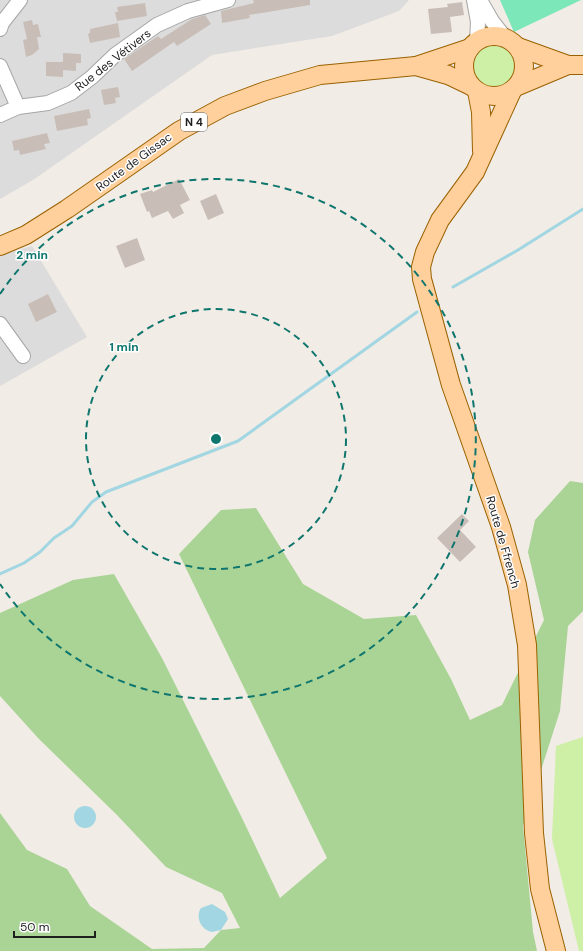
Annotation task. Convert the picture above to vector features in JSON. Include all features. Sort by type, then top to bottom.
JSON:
[{"type":"main road","points":[[490,36],[575,65],[515,88],[504,95],[495,97],[474,89],[465,74],[464,67],[467,54],[474,45],[490,36]]},
{"type":"main road","points":[[512,43],[524,62],[524,71],[515,88]]},
{"type":"main road","name":"Route de Gissac","points":[[0,246],[26,235],[67,210],[178,130],[225,106],[265,91],[320,75],[416,66],[474,45]]},
{"type":"main road","name":"Route de Gissac","points":[[416,66],[448,75],[474,89]]},
{"type":"main road","name":"Route de Ffrench","points":[[515,88],[475,172],[440,220],[425,252],[422,266],[422,279],[451,385],[501,527],[517,585],[527,645],[534,833],[540,889],[556,951]]},
{"type":"main road","name":"Route de Ffrench","points":[[474,89],[481,112],[482,158]]},
{"type":"street","points":[[0,29],[2,22],[20,0]]},
{"type":"street","name":"Rue des Vétivers","points":[[0,116],[18,107],[48,103],[71,93],[115,55],[157,25],[188,11],[228,0]]},
{"type":"street","points":[[474,0],[478,22],[474,45]]},
{"type":"street","points":[[480,0],[492,21],[512,43]]},
{"type":"street","points":[[0,66],[18,107]]},
{"type":"street","points":[[0,324],[23,356]]},
{"type":"shaded area","points":[[0,0],[409,0],[399,11],[332,36],[212,55],[33,180],[0,199]]},
{"type":"shaded area","points":[[32,246],[87,337],[0,386],[0,255]]},
{"type":"green space","points":[[500,0],[581,0],[514,32]]},
{"type":"green space","points":[[494,42],[503,44],[511,49],[516,57],[518,66],[516,75],[511,83],[503,88],[494,90],[485,88],[477,83],[472,75],[470,66],[472,57],[477,49],[485,44]]},
{"type":"green space","points":[[570,481],[583,483],[583,611],[568,626],[560,711],[523,826],[533,932],[537,951],[0,951],[0,813],[27,850],[67,869],[90,906],[152,949],[204,948],[221,930],[240,928],[222,893],[166,867],[117,815],[39,739],[0,696],[0,613],[73,580],[114,574],[162,658],[280,898],[327,858],[179,554],[221,510],[256,508],[303,584],[364,619],[416,615],[451,679],[470,720],[502,705],[544,620],[528,552],[535,520]]},
{"type":"green space","points":[[583,737],[583,951],[579,951],[552,839],[556,746]]},
{"type":"water","points":[[81,806],[89,806],[96,813],[96,821],[89,828],[81,828],[74,821],[74,813]]},
{"type":"water","points":[[212,904],[225,912],[228,919],[221,930],[212,932],[205,929],[200,923],[199,912],[201,908]]},
{"type":"building","points":[[253,0],[310,0],[310,5],[249,15],[250,18],[222,23],[221,11],[254,3]]},
{"type":"building","points":[[462,2],[464,15],[450,17],[452,32],[431,34],[428,9],[448,7],[447,4]]},
{"type":"building","points":[[145,3],[147,16],[117,21],[115,12],[118,12],[117,7]]},
{"type":"building","points":[[205,15],[211,24],[177,46],[174,42],[132,71],[124,59],[158,36],[161,39],[192,19]]},
{"type":"building","points":[[32,20],[33,25],[38,24],[41,37],[37,37],[39,49],[32,55],[26,57],[23,40],[27,39],[23,22]]},
{"type":"building","points":[[118,23],[120,37],[90,43],[88,34],[90,33],[90,29]]},
{"type":"building","points":[[63,53],[81,54],[81,63],[76,63],[76,71],[63,70],[63,77],[46,76],[46,62],[63,62]]},
{"type":"building","points":[[118,87],[120,97],[115,98],[116,103],[104,105],[101,90]]},
{"type":"building","points":[[89,109],[91,118],[87,119],[88,125],[57,131],[54,116]]},
{"type":"building","points":[[47,133],[50,143],[44,144],[46,149],[20,155],[19,150],[14,151],[12,141]]},
{"type":"building","points":[[179,179],[190,200],[180,205],[184,213],[173,219],[168,211],[152,218],[149,211],[147,212],[140,194],[152,190],[153,192]]},
{"type":"building","points":[[216,194],[224,213],[208,220],[200,201]]},
{"type":"building","points":[[137,238],[145,260],[125,268],[116,246]]},
{"type":"building","points":[[48,294],[57,312],[36,322],[28,304]]},
{"type":"building","points":[[462,514],[469,521],[460,530],[476,547],[460,562],[437,538]]},
{"type":"waterway","points":[[453,287],[518,250],[583,209]]},
{"type":"waterway","points":[[0,574],[24,563],[40,552],[54,538],[72,526],[92,502],[106,492],[238,441],[417,312]]}]
